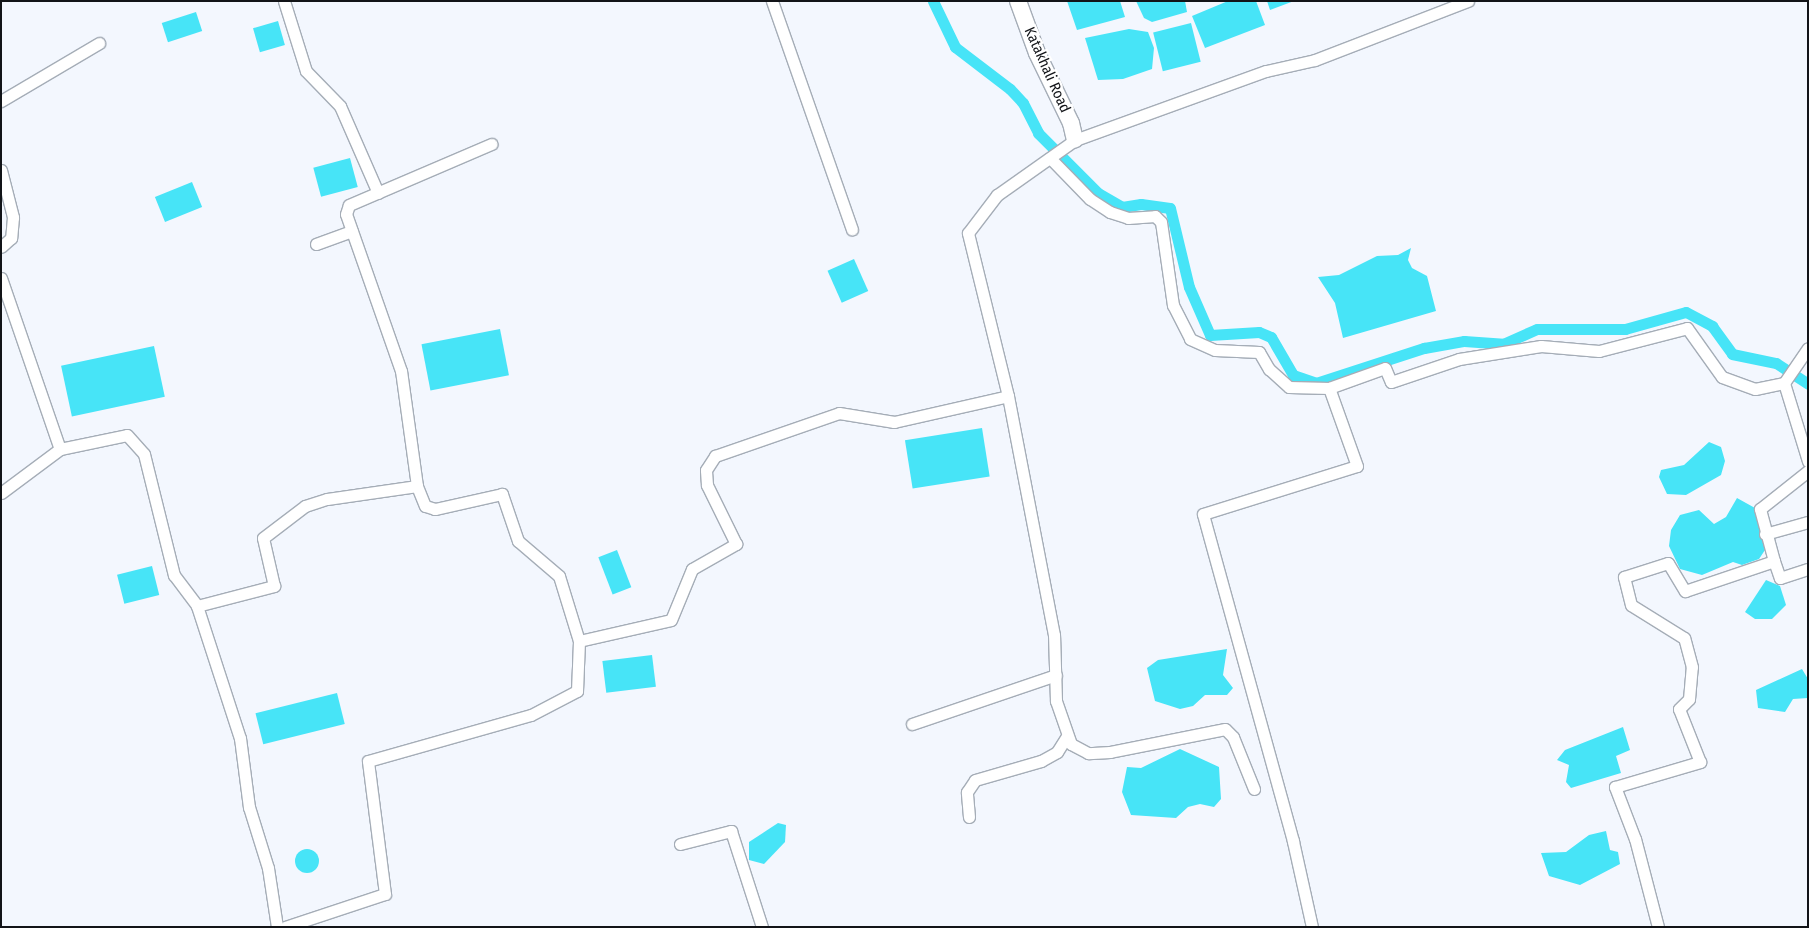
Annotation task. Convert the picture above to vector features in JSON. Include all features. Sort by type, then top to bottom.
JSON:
[{"type":"street","points":[[284,1],[306,71],[340,106],[378,193]]},
{"type":"street","points":[[772,1],[852,229]]},
{"type":"street","name":"Katakhali Road","points":[[1018,1],[1037,53],[1071,123],[1074,140]]},
{"type":"street","points":[[1254,789],[1233,737],[1225,729],[1088,753],[1078,751],[1066,736],[1056,700],[1054,635],[1008,396],[968,233],[996,195],[1074,140],[1266,71],[1315,60],[1468,1]]},
{"type":"street","points":[[1,102],[99,43]]},
{"type":"street","points":[[285,927],[385,894],[366,763],[531,716],[574,694],[579,641],[557,572],[518,541],[502,494],[430,510],[418,486],[401,371],[346,209],[378,193],[491,144]]},
{"type":"street","points":[[1050,158],[1090,199],[1110,212],[1128,218],[1155,216],[1160,222],[1173,305],[1190,339],[1214,350],[1259,352],[1269,370],[1289,386],[1329,388],[1385,368],[1391,382],[1459,360],[1541,346],[1599,350],[1687,328],[1722,378],[1755,389],[1784,383],[1808,348]]},
{"type":"street","points":[[1,170],[13,217],[11,238],[1,247]]},
{"type":"street","points":[[316,244],[352,230]]},
{"type":"street","points":[[1,278],[60,449]]},
{"type":"street","points":[[1784,383],[1808,461]]},
{"type":"street","points":[[1312,927],[1293,841],[1203,514],[1357,466],[1329,388]]},
{"type":"street","points":[[579,641],[671,620],[692,569],[736,544],[707,484],[706,470],[714,456],[840,413],[894,422],[1008,396]]},
{"type":"street","points":[[1,493],[60,449],[126,435],[144,454],[174,576],[197,606],[240,738],[249,808],[268,868],[278,927]]},
{"type":"street","points":[[1808,471],[1762,504],[1766,534],[1780,578],[1808,569]]},
{"type":"street","points":[[197,606],[274,586],[263,538],[305,506],[327,499],[418,486]]},
{"type":"street","points":[[1766,534],[1808,522]]},
{"type":"street","points":[[1658,927],[1635,839],[1615,787],[1700,762],[1679,709],[1689,699],[1692,667],[1684,638],[1631,605],[1624,577],[1668,563],[1685,591],[1774,561]]},
{"type":"street","points":[[912,724],[1056,675]]},
{"type":"street","points":[[969,817],[967,792],[975,780],[1041,761],[1057,752],[1066,736]]},
{"type":"street","points":[[680,844],[731,831],[762,927]]},
{"type":"water","points":[[1067,1],[1120,1],[1125,17],[1077,30]]},
{"type":"water","points":[[1136,1],[1185,1],[1187,12],[1152,22],[1144,18]]},
{"type":"water","points":[[1228,1],[1256,1],[1265,25],[1205,48],[1192,16]]},
{"type":"water","points":[[1267,1],[1294,1],[1270,10]]},
{"type":"water","points":[[196,12],[202,31],[168,42],[162,23]]},
{"type":"water","points":[[278,21],[285,45],[260,52],[253,28]]},
{"type":"water","points":[[1191,23],[1201,62],[1163,71],[1153,32]]},
{"type":"water","points":[[1129,29],[1148,32],[1154,48],[1152,69],[1123,79],[1098,80],[1085,38]]},
{"type":"water","points":[[350,158],[358,187],[321,197],[313,168]]},
{"type":"water","points":[[192,182],[202,207],[165,222],[155,197]]},
{"type":"water","points":[[1411,248],[1408,260],[1412,268],[1427,276],[1436,311],[1343,338],[1335,303],[1318,277],[1339,275],[1377,256],[1398,255]]},
{"type":"water","points":[[854,259],[868,291],[842,303],[828,271]]},
{"type":"water","points":[[500,329],[509,375],[430,390],[421,344]]},
{"type":"water","points":[[154,346],[165,397],[72,417],[61,366]]},
{"type":"water","points":[[982,428],[990,476],[913,489],[905,440]]},
{"type":"water","points":[[1709,442],[1721,447],[1725,461],[1721,475],[1686,495],[1667,494],[1659,477],[1661,470],[1684,465]]},
{"type":"water","points":[[1737,498],[1755,508],[1765,550],[1759,559],[1742,565],[1733,562],[1702,575],[1680,569],[1669,546],[1671,530],[1680,515],[1699,510],[1714,524],[1726,517]]},
{"type":"water","points":[[617,550],[631,587],[613,595],[598,557]]},
{"type":"water","points":[[152,566],[159,595],[124,604],[117,575]]},
{"type":"water","points":[[1766,580],[1780,586],[1786,605],[1772,619],[1755,619],[1745,612]]},
{"type":"water","points":[[1227,649],[1223,675],[1233,688],[1227,695],[1205,695],[1193,706],[1180,709],[1155,701],[1147,668],[1158,660]]},
{"type":"water","points":[[652,655],[656,687],[606,693],[602,661]]},
{"type":"water","points":[[1802,669],[1808,679],[1808,698],[1793,699],[1785,712],[1758,708],[1756,690]]},
{"type":"water","points":[[337,693],[345,724],[263,744],[255,713]]},
{"type":"water","points":[[1623,727],[1630,750],[1616,756],[1621,773],[1571,788],[1566,782],[1569,765],[1557,760],[1565,750]]},
{"type":"water","points":[[1180,749],[1219,767],[1221,799],[1214,807],[1200,804],[1188,807],[1176,818],[1131,815],[1122,792],[1127,767],[1141,768]]},
{"type":"water","points":[[778,823],[786,825],[785,842],[764,864],[749,860],[749,842]]},
{"type":"water","points":[[1606,831],[1610,850],[1618,852],[1620,864],[1580,885],[1549,876],[1541,853],[1566,852],[1589,835]]},
{"type":"water","points":[[307,849],[312,850],[318,856],[318,866],[312,872],[307,873],[302,872],[296,866],[295,861],[296,856],[302,850]]},
{"type":"waterway","points":[[933,1],[955,47],[1010,89],[1023,103],[1038,133],[1098,193],[1122,207],[1141,204],[1170,208],[1189,287],[1210,335],[1259,332],[1271,337],[1293,375],[1316,383],[1424,348],[1464,341],[1503,344],[1537,329],[1625,329],[1686,312],[1712,326],[1732,354],[1776,363],[1808,384]]}]
